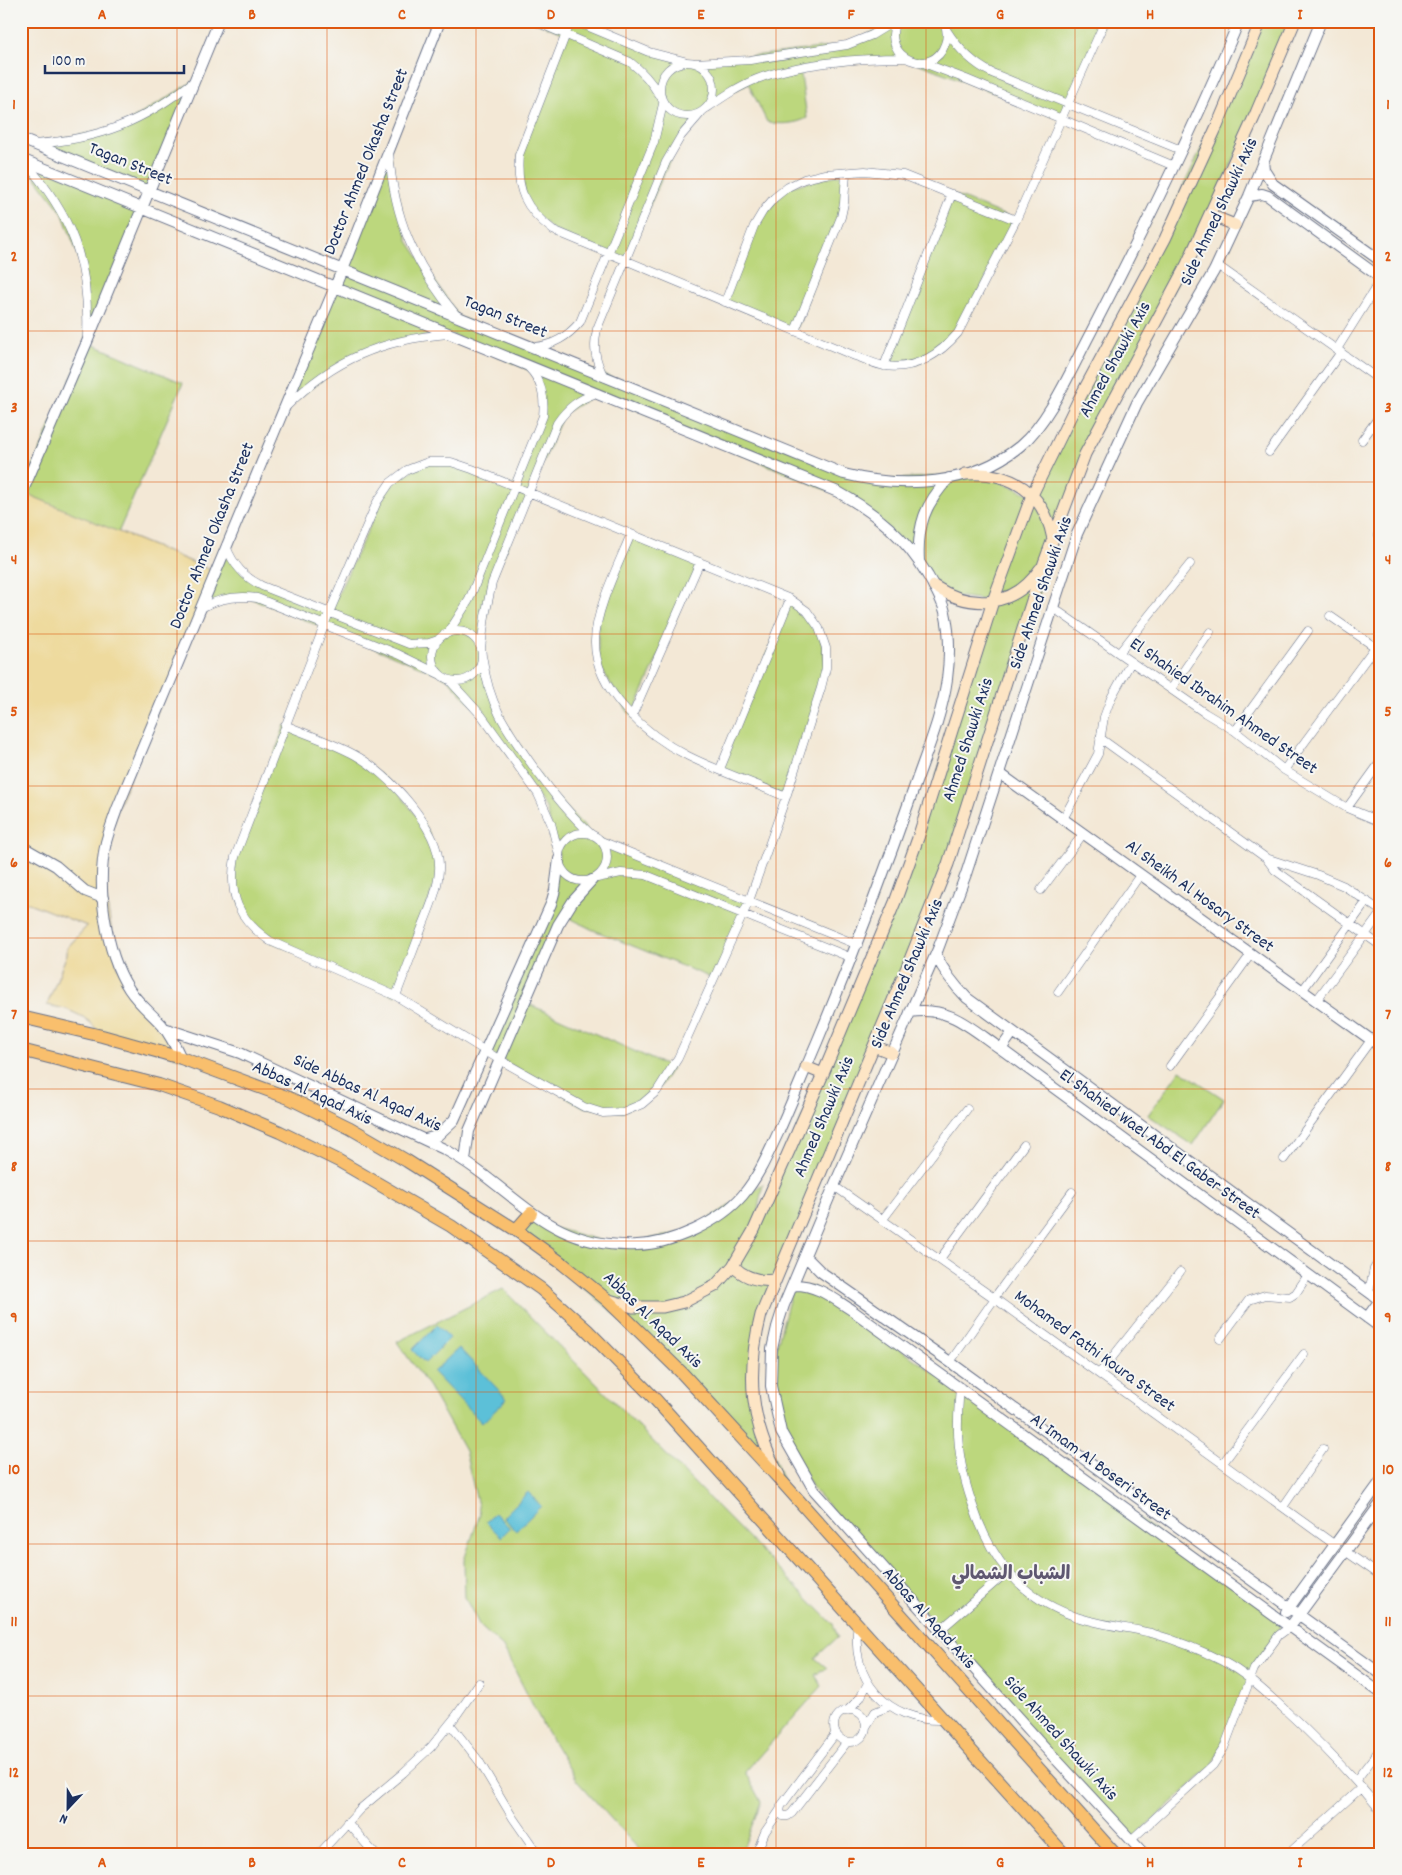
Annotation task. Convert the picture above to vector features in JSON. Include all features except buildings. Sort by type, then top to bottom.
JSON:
[{"type":"main road","name":"Ahmed Shawki Axis","points":[[606,1299],[633,1307],[663,1307],[684,1302],[715,1286],[733,1266],[754,1230],[823,1074],[893,908],[918,838],[993,601],[1032,495],[1070,417],[1165,239],[1218,126],[1261,21]]},
{"type":"main road","name":"Ahmed Shawki Axis","points":[[784,1484],[770,1458],[759,1430],[753,1400],[751,1370],[755,1338],[761,1315],[948,864],[1044,563],[1085,454],[1109,406],[1161,314],[1210,215],[1295,21]]},
{"type":"main road","points":[[1210,215],[1235,225]]},
{"type":"main road","points":[[965,474],[983,473],[1001,476],[1017,484],[1032,495],[1046,515],[1053,539]]},
{"type":"main road","points":[[934,586],[962,600],[993,601],[1009,596],[1023,588],[1035,577],[1044,563]]},
{"type":"main road","name":"Abbas Al Aqad Axis","points":[[21,1017],[102,1036],[181,1058],[289,1098],[350,1128],[407,1161],[516,1230],[563,1264],[606,1299],[682,1373],[784,1484],[1114,1854]]},
{"type":"main road","points":[[874,1046],[892,1053]]},
{"type":"main road","points":[[21,1050],[159,1085],[219,1106],[280,1132],[339,1161],[450,1226],[541,1289],[587,1330],[647,1390],[1064,1854]]},
{"type":"main road","points":[[806,1067],[823,1074]]},
{"type":"main road","points":[[516,1230],[531,1213]]},
{"type":"main road","points":[[733,1266],[742,1274],[753,1279],[776,1280]]},
{"type":"street","points":[[21,495],[87,342],[218,21]]},
{"type":"street","name":"Doctor Ahmed Okasha Street","points":[[181,1058],[164,1028],[135,998],[123,979],[110,940],[103,898],[102,874],[106,842],[116,809],[342,270],[440,21]]},
{"type":"street","points":[[534,21],[630,62],[643,72],[671,112],[680,116],[691,117],[745,85],[786,70],[868,59],[904,58],[921,62],[1174,166],[1239,21]]},
{"type":"street","points":[[571,21],[519,155],[517,172],[520,190],[528,206],[539,219],[553,230],[884,366],[918,363],[933,356],[947,346],[958,333],[1016,220],[1105,21]]},
{"type":"street","points":[[575,21],[649,52],[690,62],[704,68],[711,77],[714,87],[713,98],[673,149],[597,329],[594,341],[595,354],[598,366],[604,377]]},
{"type":"street","points":[[532,347],[546,346],[560,341],[571,333],[580,322],[654,142],[663,103],[659,92],[660,84],[663,75],[669,68],[677,64],[690,62],[750,60],[847,45],[872,35],[896,21]]},
{"type":"street","points":[[896,21],[893,28],[894,44],[904,58]]},
{"type":"street","name":"Side Ahmed Shawki Axis","points":[[1144,1854],[939,1631],[814,1490],[780,1432],[770,1386],[772,1349],[777,1327],[834,1186],[936,955],[966,874],[1077,534],[1138,402],[1216,266],[1249,196],[1321,21]]},
{"type":"street","points":[[921,62],[938,56],[944,48],[947,40],[945,24]]},
{"type":"street","points":[[945,24],[962,51],[981,67],[1181,150]]},
{"type":"street","points":[[34,144],[73,140],[120,127],[146,115],[194,81]]},
{"type":"street","name":"Tagan Street","points":[[21,139],[844,474],[870,481],[897,483],[923,483],[965,474],[1003,458],[1021,445],[1036,429],[1048,411],[1131,256],[1174,166]]},
{"type":"street","points":[[389,151],[391,182],[398,212],[408,241],[421,268],[438,294],[458,317]]},
{"type":"street","points":[[21,159],[48,190],[62,212],[76,242],[85,274],[88,308],[87,342]]},
{"type":"street","name":"Tagan Street","points":[[21,159],[838,492],[862,505],[890,527],[919,560],[934,586]]},
{"type":"street","points":[[1263,161],[1264,170],[1273,184],[1381,261]]},
{"type":"street","points":[[725,302],[754,226],[774,198],[788,187],[804,179],[846,172],[884,172],[903,175],[1016,220]]},
{"type":"street","points":[[795,330],[841,217],[846,172]]},
{"type":"street","points":[[884,366],[952,194]]},
{"type":"street","points":[[1249,196],[1262,194],[1268,196],[1381,278],[1339,351],[1269,452]]},
{"type":"street","points":[[1216,266],[1381,381]]},
{"type":"street","points":[[476,344],[483,327]]},
{"type":"street","points":[[282,411],[301,392],[323,375],[347,360],[371,349],[397,341],[451,334]]},
{"type":"street","points":[[226,546],[236,566],[252,581],[409,644],[419,645],[438,640],[448,633],[468,600],[543,416],[544,405],[539,382],[525,364]]},
{"type":"street","points":[[597,393],[578,401],[563,414],[557,423],[492,583],[481,648],[485,676],[503,724],[548,788],[569,812],[592,835],[601,841],[858,945]]},
{"type":"street","points":[[1362,440],[1381,414]]},
{"type":"street","points":[[428,462],[451,462],[529,492],[790,599],[807,611],[819,628],[826,648],[826,668],[786,797],[749,901],[678,1058],[657,1091],[642,1104],[624,1112],[603,1113],[584,1107],[500,1060],[396,996],[270,941],[245,919],[237,905],[232,889],[232,872],[235,857],[285,725],[324,625],[377,502],[390,483],[407,470],[428,462]]},
{"type":"street","points":[[812,481],[819,464]]},
{"type":"street","points":[[21,474],[32,472]]},
{"type":"street","points":[[919,560],[918,542],[924,516],[937,492],[950,478]]},
{"type":"street","points":[[631,534],[598,619],[595,642],[598,664],[616,698],[632,716],[688,756],[786,797]]},
{"type":"street","points":[[632,716],[700,562]]},
{"type":"street","points":[[1119,653],[1190,564]]},
{"type":"street","points":[[806,1067],[858,945],[891,855],[941,707],[949,653],[948,631],[944,608],[934,586]]},
{"type":"street","points":[[201,608],[222,599],[245,596],[257,598],[398,654],[449,680],[482,716],[538,794],[551,823],[561,868],[566,875],[574,880],[583,882],[621,873],[646,875],[852,958]]},
{"type":"street","points":[[720,769],[790,599]]},
{"type":"street","name":"El Shahied Ibrahim Ahmed Street","points":[[1052,608],[1205,713],[1235,731],[1284,770],[1347,808],[1381,822]]},
{"type":"street","points":[[1284,770],[1375,647],[1330,616]]},
{"type":"street","points":[[1235,731],[1308,631]]},
{"type":"street","points":[[448,633],[464,632],[472,635],[481,648]]},
{"type":"street","points":[[1171,689],[1210,632]]},
{"type":"street","points":[[438,640],[434,646],[432,658],[440,675]]},
{"type":"street","points":[[449,680],[464,681],[470,678],[476,673],[483,660]]},
{"type":"street","points":[[1063,819],[1098,754],[1100,738],[1111,698],[1131,662]]},
{"type":"street","points":[[285,725],[355,755],[374,769],[407,801],[437,848],[440,868],[437,889],[396,996]]},
{"type":"street","points":[[1100,738],[1266,858],[1275,870],[1381,946]]},
{"type":"street","points":[[1347,808],[1381,761]]},
{"type":"street","name":"Al Sheikh Al Hosary Street","points":[[999,773],[1381,1047]]},
{"type":"street","points":[[425,1139],[437,1136],[454,1120],[551,904],[562,846],[567,839],[575,835],[583,833],[592,835]]},
{"type":"street","points":[[1040,890],[1083,834]]},
{"type":"street","points":[[465,1160],[469,1131],[558,925],[573,901],[603,872],[607,864],[606,848],[601,841]]},
{"type":"street","points":[[21,846],[56,866],[85,891],[103,898]]},
{"type":"street","points":[[1266,858],[1318,875],[1344,886],[1381,912],[1316,1001]]},
{"type":"street","points":[[1058,992],[1140,875]]},
{"type":"street","points":[[1302,991],[1367,901]]},
{"type":"street","points":[[1170,1066],[1251,954]]},
{"type":"street","name":"El Shahied Wael Abd El Gaber Street","points":[[936,955],[954,985],[967,998],[1380,1300]]},
{"type":"street","name":"El Shahied Wael Abd El Gaber Street","points":[[910,1012],[926,1010],[941,1012],[956,1018],[1381,1328]]},
{"type":"street","name":"Side Abbas Al Aqad Axis","points":[[164,1028],[240,1052],[425,1139],[465,1160],[531,1213],[554,1228],[582,1240],[618,1245],[655,1243],[690,1232],[718,1217],[741,1198],[760,1173],[806,1067]]},
{"type":"street","points":[[1001,1049],[1013,1032]]},
{"type":"street","points":[[1284,1158],[1371,1040]]},
{"type":"street","points":[[883,1220],[967,1108]]},
{"type":"street","points":[[940,1259],[1024,1145]]},
{"type":"street","name":"Mohamed Fathi Koura Street","points":[[834,1186],[995,1298],[1334,1545]]},
{"type":"street","points":[[950,1362],[1072,1192]]},
{"type":"street","name":"Al Imam Al Boseri Street","points":[[805,1256],[821,1272],[950,1362],[1381,1674]]},
{"type":"street","points":[[1368,1292],[1372,1274],[1381,1257]]},
{"type":"street","points":[[1099,1374],[1180,1272]]},
{"type":"street","points":[[1220,1339],[1249,1300],[1265,1295],[1290,1297],[1296,1293],[1308,1275]]},
{"type":"street","name":"Al Imam Al Boseri Street","points":[[793,1285],[806,1285],[819,1289],[853,1311],[1381,1692]]},
{"type":"street","points":[[1367,1318],[1380,1300]]},
{"type":"street","points":[[1223,1463],[1304,1354]]},
{"type":"street","points":[[960,1387],[958,1422],[960,1455],[966,1485],[982,1530],[1006,1572],[1028,1592],[1063,1612],[1087,1620],[1151,1633],[1185,1643],[1250,1678],[1301,1724],[1356,1780],[1381,1811]]},
{"type":"street","points":[[1283,1507],[1323,1448]]},
{"type":"street","points":[[1279,1635],[1280,1620],[1381,1481]]},
{"type":"street","points":[[1131,1840],[1213,1765],[1224,1748],[1254,1669],[1279,1635],[1290,1627],[1381,1503]]},
{"type":"street","points":[[1346,1551],[1381,1576]]},
{"type":"street","points":[[939,1631],[1006,1572]]},
{"type":"street","points":[[858,1624],[857,1652],[862,1670],[876,1694],[890,1706],[916,1718],[944,1720]]},
{"type":"street","points":[[868,1682],[860,1698],[836,1719],[834,1728],[840,1739],[847,1742],[860,1739],[875,1712],[890,1706]]},
{"type":"street","points":[[319,1854],[347,1822],[416,1761],[450,1724],[479,1683]]},
{"type":"street","points":[[847,1711],[852,1710],[860,1714],[866,1727]]},
{"type":"street","points":[[450,1724],[479,1761],[513,1818],[538,1854]]},
{"type":"street","points":[[756,1854],[765,1832],[836,1733]]},
{"type":"street","points":[[780,1810],[783,1816],[790,1815],[847,1742]]},
{"type":"street","points":[[1356,1780],[1381,1748]]},
{"type":"street","points":[[805,1774],[816,1783]]},
{"type":"street","points":[[1288,1854],[1362,1787]]},
{"type":"street","points":[[347,1822],[375,1854]]},
{"type":"green space","points":[[534,21],[575,21],[686,62],[694,63],[847,45],[895,21],[1105,21],[1060,118],[904,58],[800,68],[807,118],[793,123],[767,122],[748,83],[707,108],[681,136],[625,260],[553,230],[527,206],[519,155],[565,34]]},
{"type":"green space","points":[[1261,21],[1295,21],[1187,264],[1085,454],[948,864],[761,1315],[753,1400],[784,1484],[676,1366],[516,1230],[531,1213],[554,1228],[618,1245],[690,1231],[763,1184],[754,1229],[900,888],[993,601],[947,595],[919,561],[862,505],[597,393],[563,414],[492,583],[481,648],[496,709],[548,788],[592,835],[601,841],[749,901],[714,979],[591,929],[564,915],[524,1002],[672,1068],[657,1091],[623,1112],[584,1107],[485,1050],[545,919],[559,855],[546,808],[482,716],[449,680],[441,675],[245,596],[201,608],[226,546],[243,574],[329,613],[390,483],[428,462],[451,462],[514,486],[544,405],[533,372],[451,334],[424,336],[347,360],[282,411],[389,151],[408,241],[459,317],[870,481],[983,473],[1031,495],[1110,343]]},
{"type":"green space","points":[[194,81],[149,191],[34,144],[120,127]]},
{"type":"green space","points":[[21,159],[142,207],[87,342],[85,274],[62,212]]},
{"type":"green space","points":[[846,173],[844,203],[795,331],[725,302],[754,226],[788,187]]},
{"type":"green space","points":[[952,194],[1016,220],[958,333],[918,363],[884,366]]},
{"type":"green space","points":[[87,342],[183,383],[118,533],[22,492]]},
{"type":"green space","points":[[631,534],[700,562],[632,716],[598,663],[598,619]]},
{"type":"green space","points":[[790,599],[819,628],[826,668],[786,797],[720,769]]},
{"type":"green space","points":[[285,725],[355,755],[392,784],[428,831],[440,868],[396,996],[270,941],[245,919],[232,872]]},
{"type":"green space","points":[[1180,1070],[1224,1099],[1193,1145],[1148,1115]]},
{"type":"green space","points":[[793,1285],[813,1287],[1281,1620],[1279,1635],[1257,1665],[1213,1765],[1131,1840],[814,1490],[781,1432],[770,1371]]},
{"type":"green space","points":[[503,1289],[833,1624],[838,1637],[815,1658],[827,1668],[815,1675],[822,1686],[745,1772],[761,1802],[741,1854],[643,1854],[577,1781],[544,1727],[503,1647],[480,1626],[465,1598],[464,1560],[480,1514],[465,1451],[429,1387],[397,1342]]},
{"type":"sand","points":[[22,492],[216,572],[117,809],[102,874],[118,968],[181,1058],[102,1036],[83,1017],[66,1009],[47,1005],[67,954],[67,948],[87,926],[21,900]]},
{"type":"water","points":[[437,1325],[450,1338],[425,1363],[412,1350]]},
{"type":"water","points":[[459,1348],[507,1399],[482,1423],[433,1372]]},
{"type":"water","points":[[528,1492],[541,1506],[516,1531],[503,1517]]},
{"type":"water","points":[[495,1513],[510,1528],[501,1537],[486,1522]]},
{"type":"district","name":"الشباب الشمالي","points":[[1011,1575]]}]
